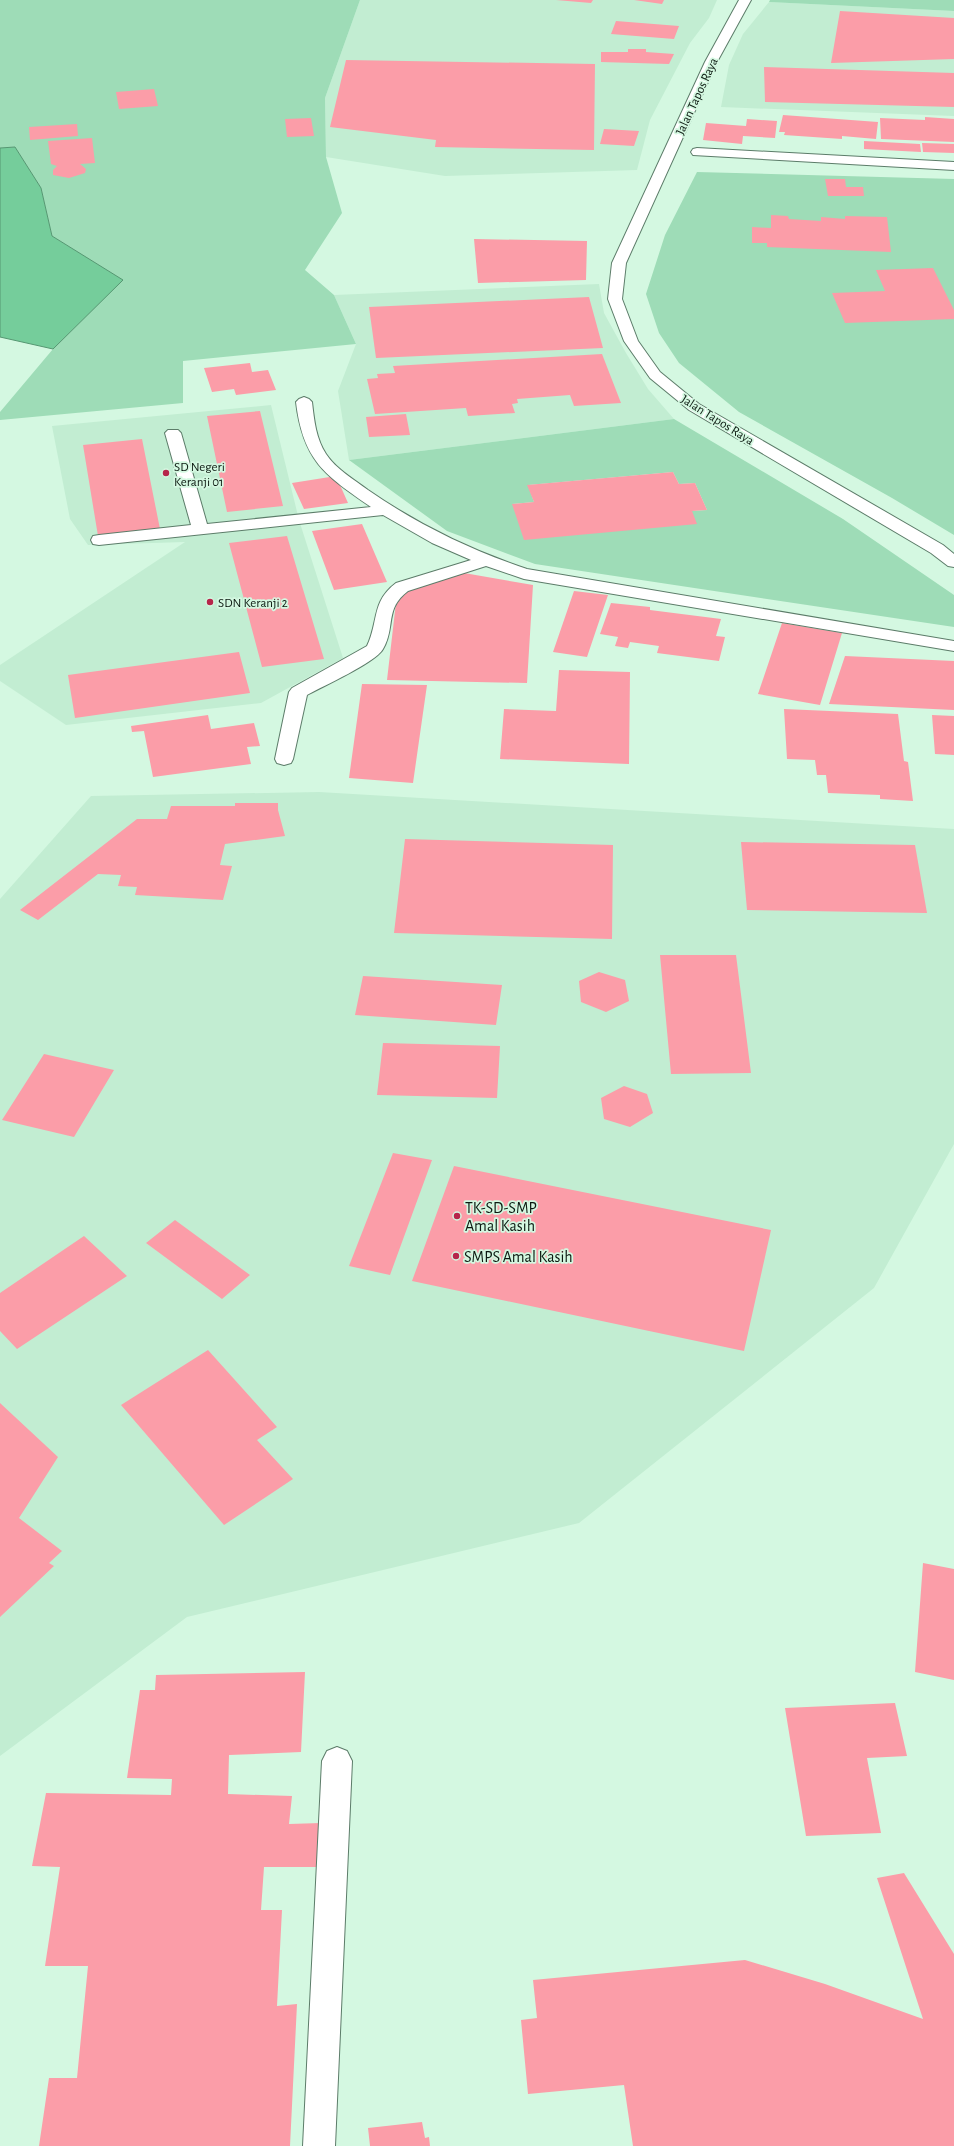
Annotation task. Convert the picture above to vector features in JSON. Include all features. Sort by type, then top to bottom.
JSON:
[{"type":"main road","name":"Jalan Tapos Raya","points":[[745,0],[711,62],[619,262],[615,299],[625,327],[631,341],[655,375],[694,408],[937,549],[954,562]]},
{"type":"main road","points":[[697,152],[954,166]]},
{"type":"main road","points":[[304,402],[308,435],[319,456],[342,479],[384,510],[430,537],[486,561],[524,574],[954,646]]},
{"type":"main road","points":[[172,433],[201,530]]},
{"type":"main road","points":[[99,540],[384,510]]},
{"type":"main road","points":[[284,758],[298,692],[365,656],[374,648],[385,605],[392,592],[402,587],[486,561]]},
{"type":"main road","points":[[319,2146],[337,1761]]},
{"type":"shaded area","points":[[0,0],[360,0],[325,98],[326,157],[342,213],[305,270],[334,295],[356,344],[183,361],[183,403],[0,420],[0,412],[53,349],[122,280],[52,236],[41,188],[15,147],[0,148]]},
{"type":"shaded area","points":[[360,0],[717,0],[709,18],[690,43],[650,120],[637,170],[445,176],[326,157],[325,98]]},
{"type":"shaded area","points":[[770,0],[954,0],[954,11],[769,2]]},
{"type":"shaded area","points":[[769,2],[954,11],[954,116],[721,107],[729,65],[743,34]]},
{"type":"shaded area","points":[[15,147],[41,188],[52,236],[123,280],[53,349],[0,337],[0,148]]},
{"type":"shaded area","points":[[697,172],[954,179],[954,535],[892,498],[739,412],[679,363],[659,333],[646,294],[665,235]]},
{"type":"shaded area","points":[[599,284],[604,313],[626,353],[648,389],[674,419],[349,460],[338,391],[356,344],[334,295]]},
{"type":"shaded area","name":"SDN Keranji 2","points":[[271,405],[299,520],[343,658],[261,703],[66,725],[0,681],[0,665],[185,542],[88,545],[70,519],[52,426]]},
{"type":"shaded area","points":[[674,419],[843,519],[954,595],[954,627],[535,564],[447,531],[349,460]],"holes":[[[673,472],[679,484],[695,483],[707,510],[692,511],[512,504],[534,502],[528,485]]]},
{"type":"shaded area","name":"TK-SD-SMP Amal Kasih","points":[[319,792],[954,829],[954,1144],[874,1288],[579,1523],[187,1617],[0,1756],[0,899],[91,796]]},
{"type":"building","points":[[556,0],[593,0],[591,3]]},
{"type":"building","points":[[634,0],[664,0],[662,4]]},
{"type":"building","points":[[840,11],[954,18],[954,59],[831,63]]},
{"type":"building","points":[[616,21],[679,26],[674,39],[611,34]]},
{"type":"building","points":[[628,49],[646,49],[646,52],[674,54],[669,64],[601,62],[601,52],[628,52]]},
{"type":"building","points":[[346,60],[595,64],[594,150],[435,147],[436,140],[330,127]]},
{"type":"building","points":[[764,67],[954,73],[954,107],[765,102]]},
{"type":"building","points":[[154,89],[158,106],[119,109],[116,92]]},
{"type":"building","points":[[783,115],[878,122],[876,139],[842,136],[842,139],[784,135],[785,132],[779,132]]},
{"type":"building","points":[[925,117],[954,119],[954,142],[881,139],[880,118],[925,120]]},
{"type":"building","points":[[311,118],[314,136],[287,137],[285,119]]},
{"type":"building","points":[[747,119],[777,121],[775,138],[743,136],[742,144],[703,140],[706,123],[746,126]]},
{"type":"building","points":[[77,124],[78,136],[30,140],[29,127]]},
{"type":"building","points":[[604,129],[639,131],[634,146],[600,144]]},
{"type":"building","points":[[92,138],[95,163],[80,164],[86,169],[85,173],[69,178],[53,175],[53,170],[57,166],[51,164],[48,141]]},
{"type":"building","points":[[864,141],[920,144],[921,152],[864,149]]},
{"type":"building","points":[[922,143],[954,144],[954,153],[923,152]]},
{"type":"building","points":[[825,179],[845,179],[846,187],[863,187],[864,196],[828,196]]},
{"type":"building","points":[[771,215],[788,216],[789,219],[821,221],[821,217],[845,219],[845,216],[887,217],[891,252],[767,247],[767,243],[752,243],[752,227],[771,228]]},
{"type":"building","points":[[474,239],[587,241],[586,280],[478,283]]},
{"type":"building","points":[[933,268],[954,310],[954,319],[845,323],[832,293],[885,291],[876,270]]},
{"type":"building","points":[[589,297],[603,348],[376,358],[369,307]]},
{"type":"building","points":[[602,354],[621,403],[574,406],[570,395],[517,399],[518,403],[512,404],[515,413],[468,416],[466,408],[375,414],[367,379],[378,378],[377,374],[395,373],[393,366]]},
{"type":"building","points":[[250,363],[252,372],[268,370],[276,390],[236,395],[234,389],[212,392],[204,368]]},
{"type":"building","points":[[260,411],[283,506],[227,512],[207,416]]},
{"type":"building","points":[[406,414],[410,435],[369,437],[366,417]]},
{"type":"building","points":[[142,439],[160,529],[98,536],[83,445]]},
{"type":"building","points":[[673,472],[679,484],[695,483],[707,510],[692,511],[697,524],[524,540],[512,504],[534,502],[527,485]]},
{"type":"building","points":[[336,476],[348,503],[304,509],[292,483]]},
{"type":"building","points":[[362,524],[387,582],[334,590],[312,531]]},
{"type":"building","points":[[287,536],[324,659],[262,667],[229,543]]},
{"type":"building","points":[[464,573],[533,585],[527,683],[387,680],[397,594]]},
{"type":"building","points":[[574,591],[608,595],[587,657],[553,652]]},
{"type":"building","points":[[611,603],[650,607],[650,610],[721,619],[716,636],[725,637],[719,661],[657,653],[659,646],[630,642],[628,648],[615,646],[618,637],[600,634]]},
{"type":"building","points":[[782,623],[842,633],[820,705],[758,694]]},
{"type":"building","points":[[239,652],[250,693],[75,718],[68,675]]},
{"type":"building","points":[[845,656],[954,661],[954,710],[829,704]]},
{"type":"building","points":[[559,670],[630,672],[629,764],[500,759],[504,709],[556,711]]},
{"type":"building","points":[[362,684],[427,685],[413,783],[349,778]]},
{"type":"building","points":[[784,709],[898,714],[904,761],[908,762],[913,801],[880,799],[880,795],[828,793],[826,775],[817,775],[815,760],[787,759]]},
{"type":"building","points":[[208,715],[211,729],[254,723],[260,746],[247,747],[251,764],[153,777],[144,731],[132,732],[131,726]]},
{"type":"building","points":[[932,715],[954,716],[954,755],[935,754]]},
{"type":"building","points":[[235,803],[278,803],[278,810],[285,836],[225,844],[220,865],[232,866],[223,900],[135,895],[137,887],[118,886],[121,875],[98,874],[38,920],[20,910],[137,819],[167,819],[171,806],[235,806]]},
{"type":"building","points":[[405,839],[613,845],[612,939],[394,933]]},
{"type":"building","points":[[741,842],[915,845],[927,913],[747,910]]},
{"type":"building","points":[[660,955],[736,955],[751,1073],[671,1074]]},
{"type":"building","points":[[599,972],[625,980],[629,1001],[606,1012],[581,1002],[579,981]]},
{"type":"building","points":[[363,976],[502,985],[496,1025],[355,1015]]},
{"type":"building","points":[[383,1043],[500,1046],[497,1098],[377,1095]]},
{"type":"building","points":[[44,1054],[114,1070],[74,1137],[2,1120]]},
{"type":"building","points":[[624,1086],[647,1094],[653,1113],[630,1127],[604,1119],[601,1098]]},
{"type":"building","points":[[393,1153],[432,1160],[390,1275],[349,1266]]},
{"type":"building","points":[[454,1166],[771,1230],[744,1351],[412,1281]]},
{"type":"building","points":[[175,1220],[250,1275],[222,1299],[146,1243]]},
{"type":"building","points":[[84,1236],[127,1276],[17,1349],[0,1331],[0,1293]]},
{"type":"building","points":[[208,1350],[277,1427],[257,1440],[293,1479],[224,1525],[121,1405]]},
{"type":"building","points":[[0,1403],[58,1457],[19,1518],[62,1551],[49,1563],[54,1566],[0,1617]]},
{"type":"building","points":[[923,1563],[954,1569],[954,1680],[915,1672]]},
{"type":"building","points":[[305,1672],[301,1752],[229,1755],[228,1794],[292,1796],[289,1824],[321,1823],[319,1867],[264,1867],[261,1910],[282,1910],[277,2006],[297,2004],[290,2146],[39,2146],[49,2078],[77,2078],[88,1966],[45,1966],[60,1867],[32,1866],[46,1793],[171,1795],[172,1779],[127,1778],[140,1690],[155,1690],[156,1675]]},
{"type":"building","points":[[895,1703],[907,1756],[867,1758],[881,1833],[806,1836],[785,1708]]},
{"type":"building","points":[[904,1873],[954,1954],[954,2146],[633,2146],[624,2085],[528,2094],[521,2020],[537,2018],[533,1980],[745,1960],[825,1984],[923,2019],[877,1878]]},
{"type":"building","points":[[422,2122],[425,2138],[429,2137],[430,2146],[370,2146],[368,2128]]},
{"type":"place","name":"SD Negeri Keranji 01","points":[[166,473]]},
{"type":"place","name":"SDN Keranji 2","points":[[210,602]]},
{"type":"place","name":"TK-SD-SMP Amal Kasih","points":[[457,1216]]},
{"type":"place","name":"SMPS Amal Kasih","points":[[456,1256]]}]
